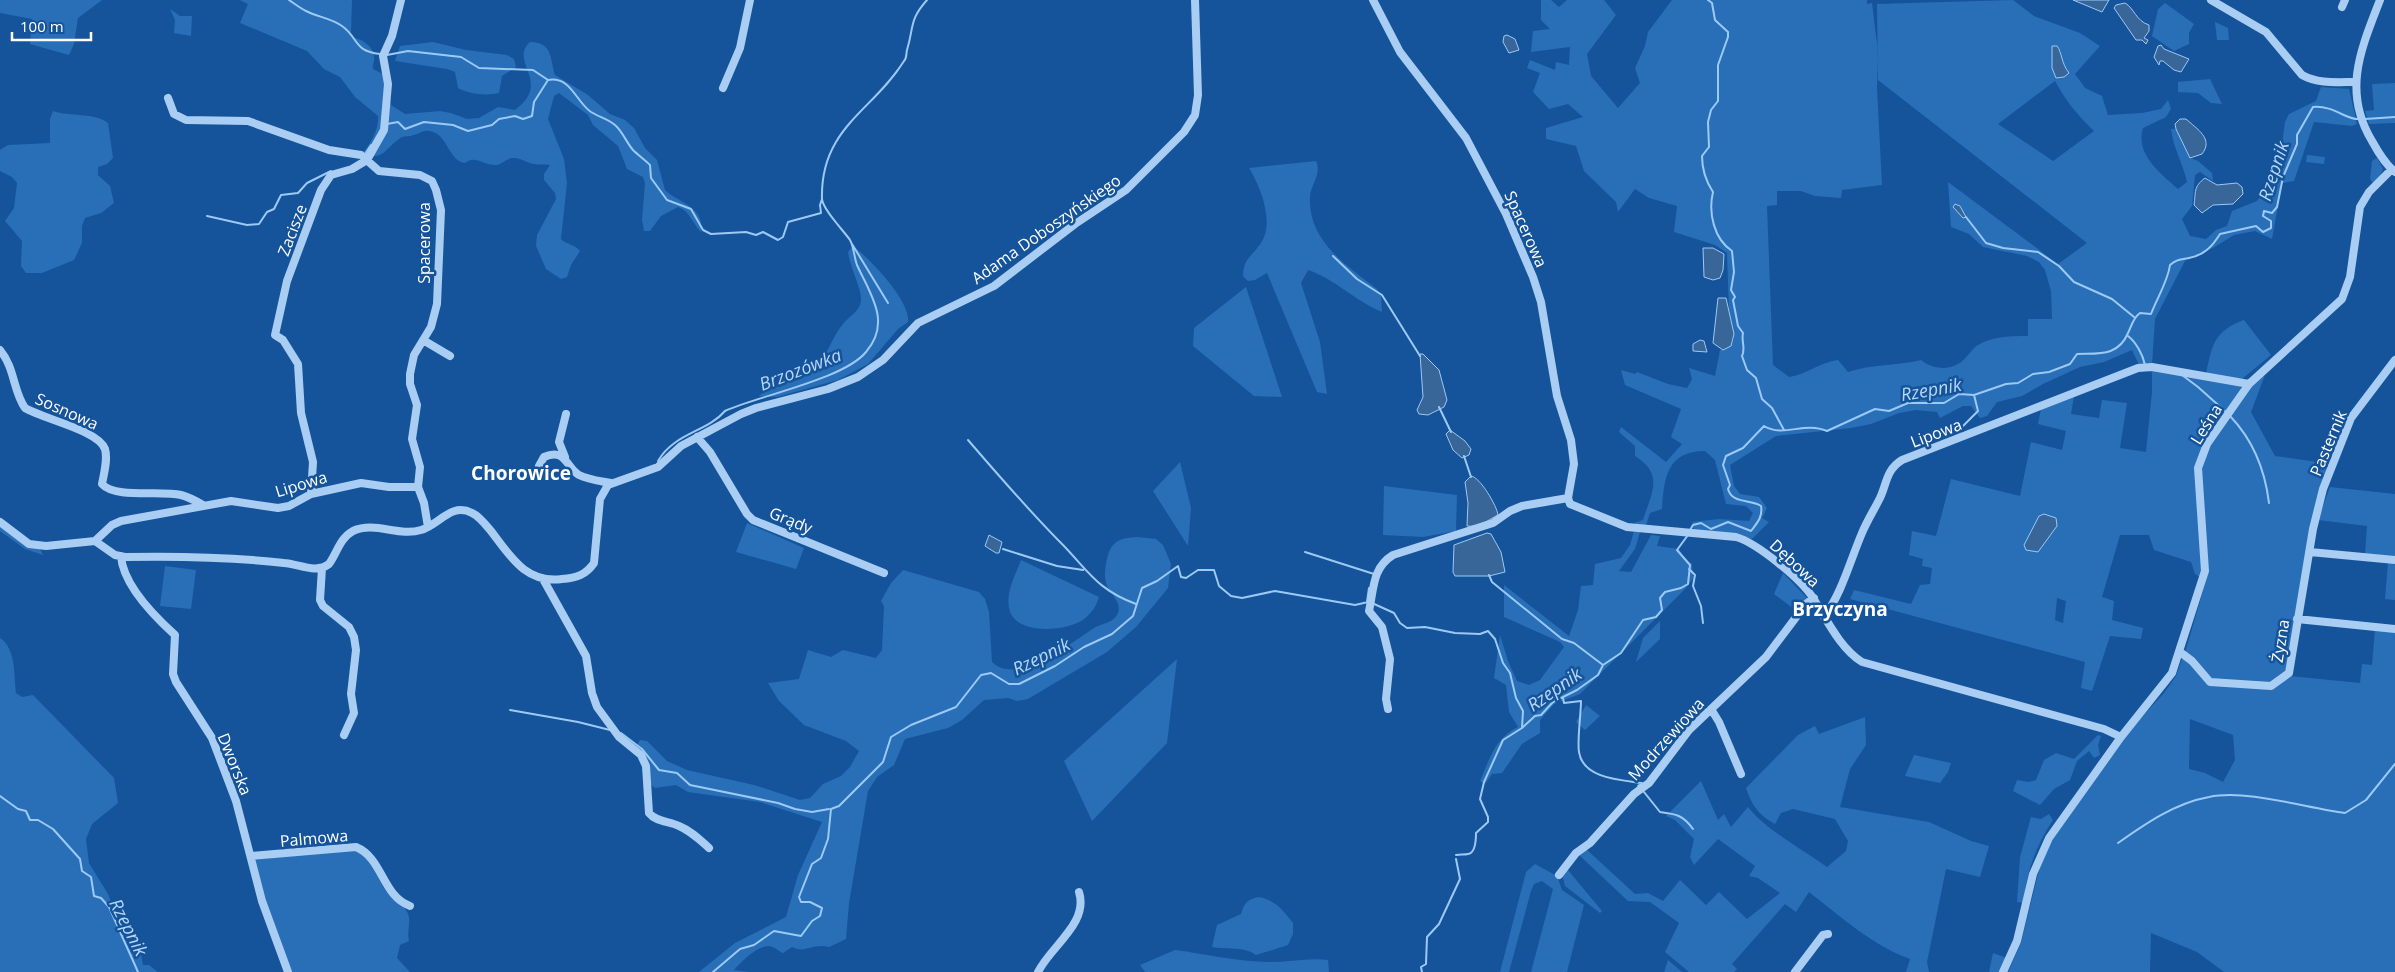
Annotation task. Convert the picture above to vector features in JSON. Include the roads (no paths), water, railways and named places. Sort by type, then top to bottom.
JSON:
[{"type":"street","points":[[367,160],[384,130],[388,84],[383,56],[392,36],[401,0]]},
{"type":"street","points":[[723,88],[740,48],[750,0]]},
{"type":"street","name":"Adama Doboszyńskiego","points":[[611,483],[637,476],[658,467],[681,446],[756,408],[828,390],[858,376],[882,360],[918,323],[994,286],[1075,224],[1126,190],[1184,132],[1195,114],[1198,95],[1195,0]]},
{"type":"street","name":"Spacerowa","points":[[1373,0],[1400,52],[1466,138],[1506,214],[1533,277],[1541,302],[1557,396],[1571,440],[1574,464],[1568,498]]},
{"type":"street","points":[[2211,0],[2266,32],[2302,75],[2309,79],[2355,82]]},
{"type":"street","points":[[2380,0],[2361,49],[2355,82],[2359,113],[2364,127],[2393,171]]},
{"type":"street","name":"Spacerowa","points":[[168,98],[174,114],[186,120],[248,121],[329,150],[362,155],[380,171],[427,177],[436,190],[440,210],[437,304],[431,327],[414,355],[410,374],[410,384],[417,405],[412,439],[420,467],[418,487],[427,514],[428,527]]},
{"type":"street","name":"Zacisze","points":[[311,494],[313,462],[301,413],[298,364],[283,340],[275,335],[287,281],[321,190],[332,175],[352,169],[367,160]]},
{"type":"street","name":"Leśna","points":[[2123,734],[2161,690],[2172,673],[2205,571],[2198,468],[2207,444],[2249,384],[2342,299],[2350,277],[2360,207],[2370,192],[2393,171]]},
{"type":"street","points":[[423,340],[450,356]]},
{"type":"street","name":"Sosnowa","points":[[0,350],[14,376],[21,402],[25,408],[90,434],[104,446],[106,456],[102,484],[105,488],[116,492],[181,495],[202,505]]},
{"type":"street","name":"Pasternik","points":[[2323,490],[2351,418],[2395,360]]},
{"type":"street","name":"Lipowa","points":[[1824,617],[1832,606],[1863,531],[1881,496],[1887,474],[1893,466],[2138,368],[2146,367],[2249,384]]},
{"type":"street","points":[[0,522],[25,543],[35,546],[95,541],[121,556],[230,558],[291,563],[314,569],[322,568],[329,564],[344,539],[353,532],[371,528],[411,531],[428,527],[453,511],[464,510],[474,513],[487,526],[517,566],[531,575],[543,579],[572,578],[589,570],[596,554],[600,499],[611,483],[576,474],[565,458],[559,442],[566,414]]},
{"type":"street","name":"Grądy","points":[[697,437],[710,452],[753,520],[884,573]]},
{"type":"street","points":[[539,466],[541,460],[548,455],[565,458]]},
{"type":"street","name":"Lipowa","points":[[95,541],[106,530],[121,521],[180,512],[202,505],[231,501],[278,508],[289,506],[311,494],[361,483],[389,487],[418,487]]},
{"type":"street","name":"Żyzna","points":[[2180,652],[2192,661],[2210,682],[2272,686],[2288,673],[2323,490]]},
{"type":"street","points":[[1388,709],[1386,699],[1390,659],[1382,627],[1369,611],[1377,570],[1381,562],[1393,555],[1429,542],[1448,539],[1493,523],[1510,511],[1522,506],[1568,498]]},
{"type":"street","name":"Dębowa","points":[[1568,498],[1570,504],[1627,528],[1736,537],[1749,541],[1800,583],[1814,598],[1824,617],[1854,657],[1862,662],[2123,734]]},
{"type":"street","points":[[106,530],[107,548]]},
{"type":"street","points":[[2310,552],[2395,560]]},
{"type":"street","name":"Dworska","points":[[121,556],[122,566],[150,612],[175,635],[174,674],[176,682],[212,738],[236,800],[262,901],[288,972]]},
{"type":"street","points":[[322,568],[320,600],[323,606],[349,627],[354,637],[356,650],[351,694],[354,713],[344,735]]},
{"type":"street","points":[[543,579],[586,656],[592,694],[597,707],[619,737],[641,755],[646,766],[649,813],[653,817],[677,825],[692,833],[709,848]]},
{"type":"street","name":"Modrzewiowa","points":[[1559,875],[1576,852],[1590,843],[1634,794],[1649,783],[1679,742],[1766,657],[1806,604],[1814,598]]},
{"type":"street","points":[[2297,620],[2395,629]]},
{"type":"street","points":[[1711,709],[1719,722],[1741,774]]},
{"type":"street","points":[[2003,972],[2017,941],[2033,874],[2049,838],[2123,734]]},
{"type":"street","name":"Palmowa","points":[[251,856],[356,847],[367,852],[391,892],[404,904],[410,906]]},
{"type":"street","points":[[1038,972],[1050,953],[1077,921],[1082,899],[1079,892]]},
{"type":"street","points":[[1795,972],[1823,935],[1828,934]]},
{"type":"waterway","points":[[289,0],[310,13],[338,23],[365,50],[380,54]]},
{"type":"waterway","name":"Brzozówka","points":[[658,461],[681,438],[709,424],[725,411],[801,386],[840,370],[855,362],[874,341],[878,319],[876,308],[857,265],[850,240],[823,204],[824,175],[830,155],[839,137],[878,94],[905,60],[917,13],[927,0]]},
{"type":"waterway","points":[[1708,0],[1712,3],[1715,20],[1728,32],[1728,37],[1718,65],[1718,101],[1711,110],[1708,122],[1709,147],[1702,156],[1703,170],[1713,192],[1711,208],[1714,225],[1721,240],[1732,251],[1734,272],[1731,290],[1735,297],[1733,300],[1738,326],[1743,333],[1744,350],[1742,356],[1747,370],[1756,378],[1762,399],[1772,408],[1784,430]]},
{"type":"waterway","points":[[387,55],[408,51],[461,57],[479,68],[533,70],[548,80]]},
{"type":"waterway","points":[[387,124],[398,122],[405,129],[424,122],[453,125],[468,131],[492,125],[499,119],[515,116],[523,119],[532,116],[534,102],[548,80],[556,80],[568,86],[591,112],[615,125],[633,150],[650,165],[651,178],[667,200],[691,209],[703,230],[711,234],[746,232],[756,235],[763,232],[778,240],[783,237],[788,222],[821,213],[820,205],[822,199]]},
{"type":"waterway","name":"Rzepnik","points":[[1690,530],[1693,525],[1701,523],[1711,529],[1728,522],[1751,531],[1760,517],[1761,506],[1737,499],[1730,494],[1728,489],[1730,485],[1723,465],[1726,456],[1743,448],[1764,426],[1779,430],[1819,428],[1827,431],[1875,409],[1889,411],[1908,403],[1944,403],[1959,394],[1974,395],[2006,384],[2018,383],[2033,374],[2049,372],[2070,364],[2077,354],[2100,353],[2113,350],[2124,341],[2134,319],[2140,313],[2151,314],[2172,263],[2203,253],[2211,247],[2220,234],[2256,226],[2263,232],[2271,228],[2271,221],[2263,216],[2264,211],[2272,213],[2277,207],[2283,177],[2297,144],[2297,135],[2313,107],[2327,108],[2350,118],[2360,119]]},
{"type":"waterway","name":"Rzepnik","points":[[2365,119],[2395,117]]},
{"type":"waterway","points":[[365,154],[371,145]]},
{"type":"waterway","points":[[207,216],[247,225],[259,224],[267,212],[274,209],[281,195],[298,193],[307,183],[331,171]]},
{"type":"waterway","points":[[1966,217],[1986,243],[2003,248],[2038,252],[2059,266],[2074,282],[2112,299],[2134,317]]},
{"type":"waterway","points":[[852,244],[888,303]]},
{"type":"waterway","points":[[1333,256],[1357,279],[1382,295],[1420,356]]},
{"type":"waterway","points":[[2128,336],[2139,349],[2145,365]]},
{"type":"waterway","points":[[2182,375],[2226,412]]},
{"type":"waterway","points":[[1959,434],[1963,426],[1978,411],[1974,395]]},
{"type":"waterway","points":[[1439,407],[1451,432]]},
{"type":"waterway","points":[[2230,416],[2246,436],[2257,456],[2265,479],[2269,503]]},
{"type":"waterway","points":[[968,440],[1026,506],[1095,579],[1112,593],[1136,604]]},
{"type":"waterway","points":[[1464,456],[1471,477]]},
{"type":"waterway","name":"Rzepnik","points":[[1372,603],[1394,613],[1400,623],[1407,628],[1425,627],[1455,633],[1480,634],[1488,631],[1495,639],[1503,663],[1510,673],[1516,698],[1523,711],[1522,728],[1535,716],[1541,715],[1553,702],[1577,690],[1598,675],[1603,665],[1621,653],[1643,620],[1656,617],[1662,610],[1660,598],[1665,592],[1688,584],[1690,565],[1677,550],[1688,535]]},
{"type":"waterway","points":[[1003,549],[1057,566],[1083,570]]},
{"type":"waterway","points":[[1305,552],[1374,574]]},
{"type":"waterway","name":"Rzepnik","points":[[713,972],[740,949],[754,945],[774,931],[801,936],[812,921],[820,916],[822,908],[810,902],[801,902],[799,897],[812,864],[821,858],[828,839],[831,809],[839,806],[883,762],[891,737],[911,725],[956,707],[981,675],[991,673],[1009,684],[1019,684],[1055,666],[1084,647],[1112,634],[1133,616],[1142,588],[1157,581],[1178,566],[1181,577],[1186,578],[1198,570],[1214,570],[1219,586],[1231,596],[1242,598],[1275,591],[1355,605],[1368,602]]},
{"type":"waterway","points":[[1689,569],[1695,575],[1693,586],[1701,606],[1703,623]]},
{"type":"waterway","points":[[1489,575],[1492,582],[1562,639],[1574,643],[1603,665]]},
{"type":"waterway","points":[[1367,602],[1369,588]]},
{"type":"waterway","points":[[1563,698],[1564,703],[1581,701],[1579,752],[1582,761],[1595,773],[1614,779],[1642,783],[1638,786]]},
{"type":"waterway","points":[[510,710],[578,722],[610,730]]},
{"type":"waterway","points":[[1456,855],[1468,854],[1473,851],[1476,833],[1488,822],[1488,817],[1480,799],[1484,782],[1503,740],[1522,728]]},
{"type":"waterway","points":[[621,733],[642,749],[659,770],[677,773],[690,785],[812,812],[829,809]]},
{"type":"waterway","points":[[2118,843],[2172,809],[2196,800],[2224,795],[2258,797],[2345,813],[2366,800],[2395,764]]},
{"type":"waterway","points":[[1644,792],[1660,812],[1679,816],[1693,829]]},
{"type":"waterway","name":"Rzepnik","points":[[0,796],[18,809],[26,811],[30,820],[38,820],[53,829],[80,859],[82,871],[91,877],[94,896],[101,898],[109,907],[138,972]]},
{"type":"waterway","points":[[1422,972],[1421,967],[1426,964],[1427,937],[1439,924],[1460,879],[1456,859]]},
{"type":"district","name":"Chorowice","points":[[521,473]]},
{"type":"district","name":"Brzyczyna","points":[[1840,609]]}]
